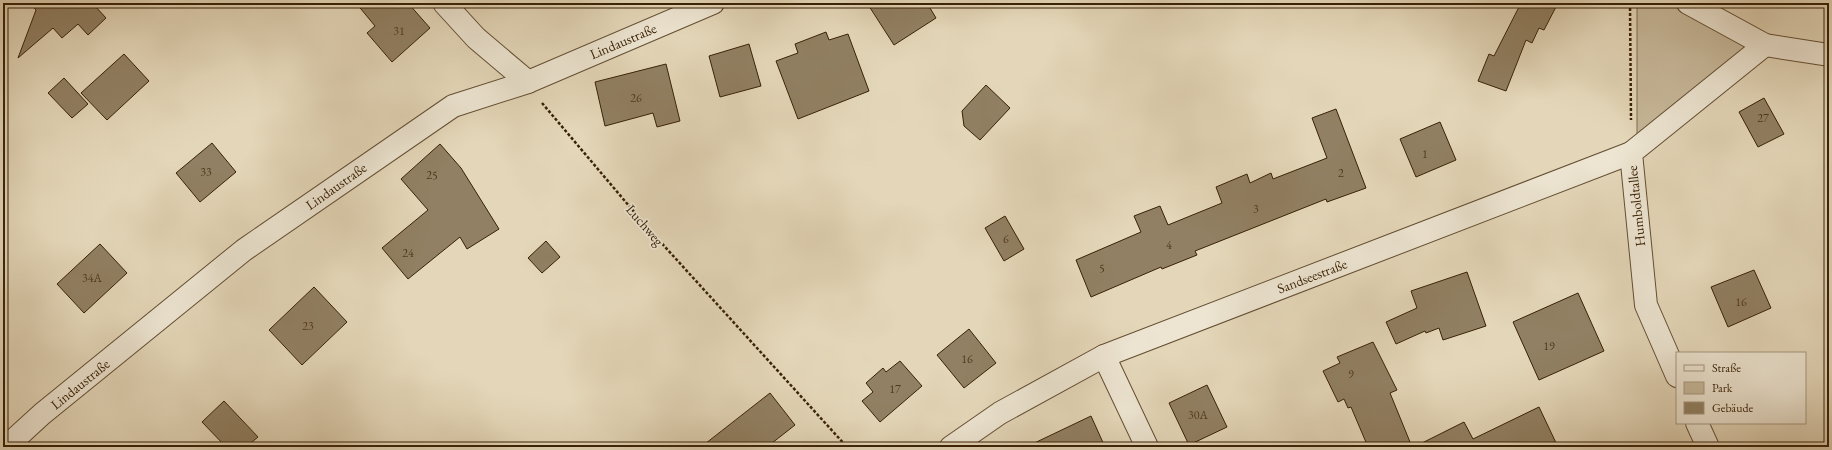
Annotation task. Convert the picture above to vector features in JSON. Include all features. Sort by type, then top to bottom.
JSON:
[{"type":"street","points":[[444,3],[476,38],[528,82]]},
{"type":"street","name":"Lindaustraße","points":[[6,447],[42,414],[244,250],[453,106],[528,82],[713,3]]},
{"type":"street","points":[[1688,3],[1765,45],[1829,55]]},
{"type":"street","name":"Humboldtallee","points":[[1676,374],[1646,305],[1631,153],[1765,45]]},
{"type":"street","name":"Sandseestraße","points":[[951,447],[1000,413],[1104,356],[1631,153]]},
{"type":"street","points":[[1104,356],[1147,447]]},
{"type":"street","points":[[1697,424],[1708,447]]},
{"type":"path","points":[[1630,3],[1631,153]]},
{"type":"path","name":"Luchweg","points":[[528,82],[549,112],[646,226],[847,447]]},
{"type":"green space","points":[[1637,3],[1673,3],[1748,46],[1637,139]]},
{"type":"building","points":[[30,3],[101,3],[96,7],[106,18],[88,35],[78,24],[62,38],[53,28],[18,58],[36,10]]},
{"type":"building","points":[[356,3],[408,3],[430,28],[392,62],[367,33],[375,26]]},
{"type":"building","points":[[867,3],[927,3],[936,18],[894,45]]},
{"type":"building","points":[[1521,3],[1558,3],[1544,30],[1539,28],[1532,43],[1526,40],[1506,91],[1478,81],[1489,54],[1494,56]]},
{"type":"building","points":[[826,32],[829,40],[848,34],[869,91],[798,119],[776,61],[798,53],[795,44]]},
{"type":"building","points":[[749,44],[761,86],[720,97],[709,56]]},
{"type":"building","points":[[124,54],[149,81],[107,120],[81,93]]},
{"type":"building","points":[[666,64],[680,121],[657,127],[653,113],[605,126],[595,82]]},
{"type":"building","points":[[64,78],[88,104],[72,118],[48,93]]},
{"type":"building","points":[[986,85],[1010,108],[980,140],[964,126],[962,111]]},
{"type":"building","points":[[1764,98],[1784,134],[1758,147],[1739,112]]},
{"type":"building","points":[[1336,109],[1366,188],[1327,202],[1326,199],[1195,251],[1197,255],[1162,269],[1161,267],[1091,297],[1076,260],[1141,232],[1134,216],[1160,206],[1168,225],[1222,203],[1216,187],[1247,174],[1250,183],[1271,173],[1273,179],[1327,158],[1312,118]]},
{"type":"building","points":[[1440,122],[1456,160],[1416,177],[1400,139]]},
{"type":"building","points":[[212,143],[236,172],[200,202],[176,173]]},
{"type":"building","points":[[440,144],[461,168],[499,229],[467,249],[460,237],[408,279],[382,248],[428,210],[401,179]]},
{"type":"building","points":[[1005,216],[1024,249],[1004,261],[985,228]]},
{"type":"building","points":[[546,241],[560,257],[542,273],[528,258]]},
{"type":"building","points":[[100,244],[127,273],[84,313],[57,284]]},
{"type":"building","points":[[1754,270],[1771,308],[1728,327],[1711,287]]},
{"type":"building","points":[[1467,272],[1486,326],[1443,340],[1439,328],[1426,333],[1425,331],[1396,344],[1386,322],[1417,308],[1411,291]]},
{"type":"building","points":[[314,287],[347,322],[302,365],[269,330]]},
{"type":"building","points":[[1578,293],[1604,351],[1539,380],[1513,322]]},
{"type":"building","points":[[969,329],[996,363],[964,388],[937,355]]},
{"type":"building","points":[[1373,342],[1397,390],[1390,393],[1410,442],[1397,447],[1368,447],[1351,407],[1348,408],[1344,399],[1338,402],[1323,371],[1340,363],[1337,357]]},
{"type":"building","points":[[900,361],[922,386],[880,422],[862,401],[873,392],[866,383],[883,368],[886,372]]},
{"type":"building","points":[[1207,385],[1227,427],[1189,445],[1169,403]]},
{"type":"building","points":[[770,393],[795,425],[767,447],[701,447]]},
{"type":"building","points":[[224,401],[258,437],[246,447],[226,447],[202,422]]},
{"type":"building","points":[[1539,407],[1558,447],[1414,447],[1464,422],[1473,439]]},
{"type":"building","points":[[1091,416],[1105,447],[1026,447]]}]
